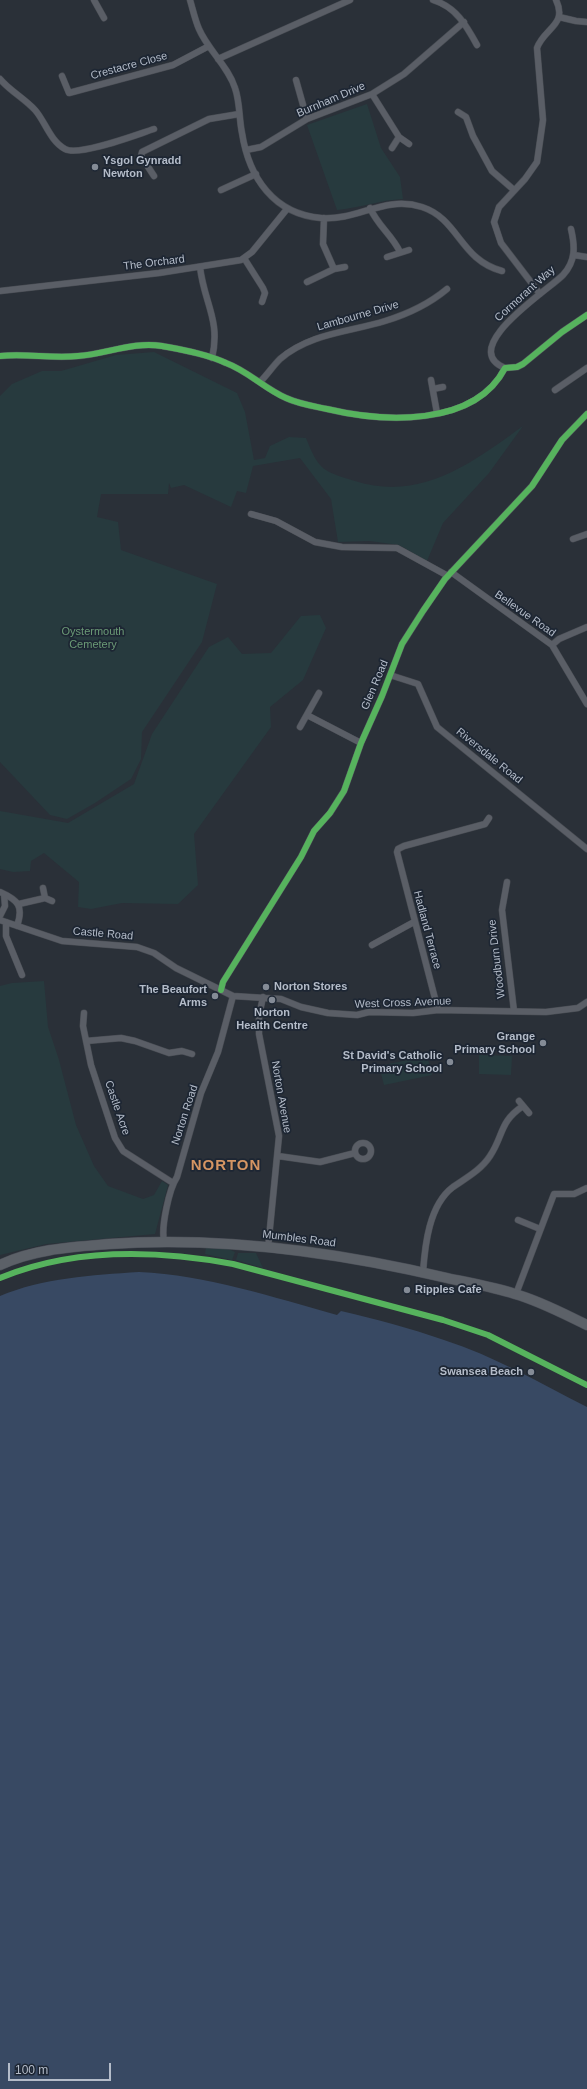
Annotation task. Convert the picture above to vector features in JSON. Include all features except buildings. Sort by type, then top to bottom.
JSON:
[{"type":"main road","name":"Mumbles Road","points":[[0,1265],[29,1254],[62,1249],[164,1241],[209,1242],[268,1248],[354,1258],[423,1272],[516,1294],[558,1311],[587,1325]]},
{"type":"street","points":[[94,0],[104,18]]},
{"type":"street","points":[[190,0],[199,29],[236,88],[246,150],[256,174],[270,195],[286,209],[311,217],[324,218],[342,217],[387,204],[403,203],[432,211],[446,221],[468,250],[479,261],[502,271]]},
{"type":"street","points":[[218,59],[350,0]]},
{"type":"street","points":[[433,0],[451,8],[464,22],[478,45]]},
{"type":"street","points":[[540,294],[500,243],[495,227],[499,207],[537,162],[543,120],[537,48],[539,40],[557,22],[559,17],[560,11],[556,0]]},
{"type":"street","points":[[559,17],[587,22]]},
{"type":"street","name":"Burnham Drive","points":[[246,150],[261,147],[307,119],[372,94],[404,74],[464,22]]},
{"type":"street","name":"Crestacre Close","points":[[62,76],[69,93],[174,65],[209,46]]},
{"type":"street","points":[[0,79],[35,110],[53,138],[65,149],[74,151],[117,142],[154,129]]},
{"type":"street","points":[[296,80],[307,119]]},
{"type":"street","points":[[372,94],[399,137],[409,144]]},
{"type":"street","points":[[458,112],[466,117],[473,136],[492,172],[514,190]]},
{"type":"street","points":[[154,176],[141,156],[142,152],[209,119],[239,114]]},
{"type":"street","points":[[392,148],[399,137]]},
{"type":"street","points":[[221,190],[256,174]]},
{"type":"street","points":[[370,208],[376,222],[390,235],[400,252]]},
{"type":"street","name":"The Orchard","points":[[0,291],[231,263],[244,258],[252,252],[286,209]]},
{"type":"street","points":[[324,218],[322,244],[334,269]]},
{"type":"street","points":[[571,229],[574,254],[587,257]]},
{"type":"street","points":[[566,240],[573,240]]},
{"type":"street","points":[[387,257],[409,250]]},
{"type":"street","name":"Cormorant Way","points":[[505,368],[496,363],[491,352],[494,338],[503,327],[563,275],[574,254]]},
{"type":"street","points":[[479,261],[483,255]]},
{"type":"street","points":[[244,258],[263,288],[265,293],[262,302]]},
{"type":"street","points":[[200,267],[202,282],[215,325],[216,340],[212,358]]},
{"type":"street","points":[[307,282],[334,269],[345,267]]},
{"type":"street","name":"Lambourne Drive","points":[[260,382],[280,359],[306,344],[330,334],[398,316],[431,301],[447,289]]},
{"type":"street","points":[[0,356],[75,357],[152,345],[226,362],[286,398],[298,402],[359,416],[406,418],[437,413],[472,401],[495,385],[505,368],[517,367],[562,332],[587,315]]},
{"type":"street","points":[[555,390],[587,368]]},
{"type":"street","points":[[431,380],[437,413]]},
{"type":"street","points":[[433,389],[443,387]]},
{"type":"street","name":"Glen Road","points":[[221,990],[223,982],[298,862],[314,831],[330,813],[344,791],[360,743],[402,644],[450,574],[532,486],[562,440],[587,414]]},
{"type":"street","name":"Bellevue Road","points":[[251,514],[276,521],[315,542],[342,547],[397,548],[450,574],[552,645],[587,704]]},
{"type":"street","points":[[573,539],[587,534]]},
{"type":"street","points":[[552,645],[559,639],[587,627]]},
{"type":"street","name":"Riversdale Road","points":[[390,675],[418,684],[437,727],[587,848]]},
{"type":"street","points":[[300,727],[319,693]]},
{"type":"street","points":[[307,715],[360,743]]},
{"type":"street","name":"Hadland Terrace","points":[[438,1010],[396,855],[398,849],[404,846],[485,824],[489,818]]},
{"type":"street","name":"Woodburn Drive","points":[[508,882],[502,910],[514,1011]]},
{"type":"street","points":[[43,888],[45,898]]},
{"type":"street","points":[[2,893],[17,902],[20,915],[17,926]]},
{"type":"street","points":[[0,916],[5,906],[2,893]]},
{"type":"street","points":[[5,906],[17,902],[45,898],[52,901]]},
{"type":"street","points":[[3,921],[6,936],[22,975]]},
{"type":"street","name":"Castle Road","points":[[3,921],[62,941],[137,947],[154,953],[176,968],[221,990]]},
{"type":"street","points":[[372,945],[414,922]]},
{"type":"street","name":"West Cross Avenue","points":[[221,990],[233,996],[281,999],[317,1011],[357,1015],[369,1012],[413,1013],[438,1010],[546,1012],[578,1008],[587,1002]]},
{"type":"street","name":"Norton Road","points":[[164,1241],[166,1216],[173,1183],[177,1177],[200,1093],[218,1052],[233,996]]},
{"type":"street","name":"Norton Avenue","points":[[263,998],[259,1016],[259,1034],[279,1136],[268,1248]]},
{"type":"street","name":"Castle Acre","points":[[84,1013],[83,1026],[86,1041],[115,1138],[123,1151],[173,1183]]},
{"type":"street","points":[[86,1041],[121,1038],[135,1041],[169,1053],[182,1051],[192,1054]]},
{"type":"street","points":[[423,1272],[428,1236],[441,1200],[452,1188],[484,1164],[492,1153],[505,1123],[521,1104],[529,1113]]},
{"type":"street","points":[[278,1156],[320,1162],[355,1153]]},
{"type":"street","points":[[516,1294],[554,1194],[574,1194],[587,1188]]},
{"type":"street","points":[[518,1220],[540,1229]]},
{"type":"green space","points":[[367,104],[381,148],[400,177],[403,199],[337,210],[307,125]]},
{"type":"green space","name":"Oystermouth Cemetery","points":[[154,352],[237,393],[245,412],[254,460],[265,458],[270,446],[289,437],[306,438],[319,463],[329,472],[344,478],[379,486],[402,486],[424,483],[445,475],[485,453],[523,426],[489,473],[443,523],[427,561],[399,545],[370,541],[338,542],[331,499],[300,458],[253,466],[246,493],[237,491],[231,507],[184,485],[171,488],[169,483],[168,494],[101,494],[97,517],[118,522],[121,550],[217,584],[202,642],[142,732],[141,759],[131,779],[95,803],[67,819],[50,815],[0,762],[0,396],[12,384],[42,371],[61,371],[116,355]]},
{"type":"green space","points":[[320,615],[326,628],[303,680],[270,707],[271,727],[194,834],[198,885],[178,904],[122,903],[91,909],[78,907],[79,882],[44,853],[31,861],[30,871],[13,872],[0,869],[0,811],[68,823],[134,784],[152,734],[209,647],[228,637],[242,654],[271,653],[301,616]]},
{"type":"green space","points":[[44,981],[48,1027],[59,1060],[76,1125],[94,1166],[108,1186],[143,1199],[154,1195],[162,1181],[168,1185],[155,1234],[46,1244],[0,1255],[0,986],[12,983]]},
{"type":"green space","points":[[479,1055],[512,1056],[511,1075],[479,1074]]},
{"type":"green space","points":[[427,1056],[432,1075],[384,1085],[379,1066]]},
{"type":"green space","points":[[206,1247],[226,1248],[235,1252],[232,1260],[205,1254]]},
{"type":"green space","points":[[238,1253],[256,1253],[263,1268],[236,1260]]},
{"type":"water","points":[[139,1272],[189,1277],[214,1282],[264,1294],[337,1315],[341,1311],[418,1332],[463,1346],[517,1370],[587,1407],[587,2089],[0,2089],[0,1296],[50,1281],[86,1276]]},
{"type":"cycle path","points":[[0,356],[20,355],[68,357],[88,355],[130,346],[162,346],[211,357],[234,366],[271,390],[291,400],[349,413],[374,417],[399,418],[425,416],[450,411],[472,402],[491,388],[505,368],[517,367],[523,364],[562,332],[587,315]]},
{"type":"cycle path","points":[[221,990],[223,982],[301,857],[314,831],[330,813],[344,791],[361,743],[382,696],[402,644],[445,579],[532,486],[562,440],[587,414]]},
{"type":"cycle path","points":[[0,1278],[28,1268],[56,1261],[115,1254],[175,1256],[233,1264],[443,1320],[488,1335],[587,1385]]},
{"type":"place","name":"Ysgol Gynradd Newton","points":[[95,167]]},
{"type":"place","name":"Norton Stores","points":[[266,987]]},
{"type":"place","name":"The Beaufort Arms","points":[[215,996]]},
{"type":"place","name":"Norton Health Centre","points":[[272,1000]]},
{"type":"place","name":"Grange Primary School","points":[[543,1043]]},
{"type":"place","name":"St David's Catholic Primary School","points":[[450,1062]]},
{"type":"place","name":"Ripples Cafe","points":[[407,1290]]},
{"type":"place","name":"Swansea Beach","points":[[531,1372]]},
{"type":"district","name":"NORTON","points":[[226,1166]]}]
